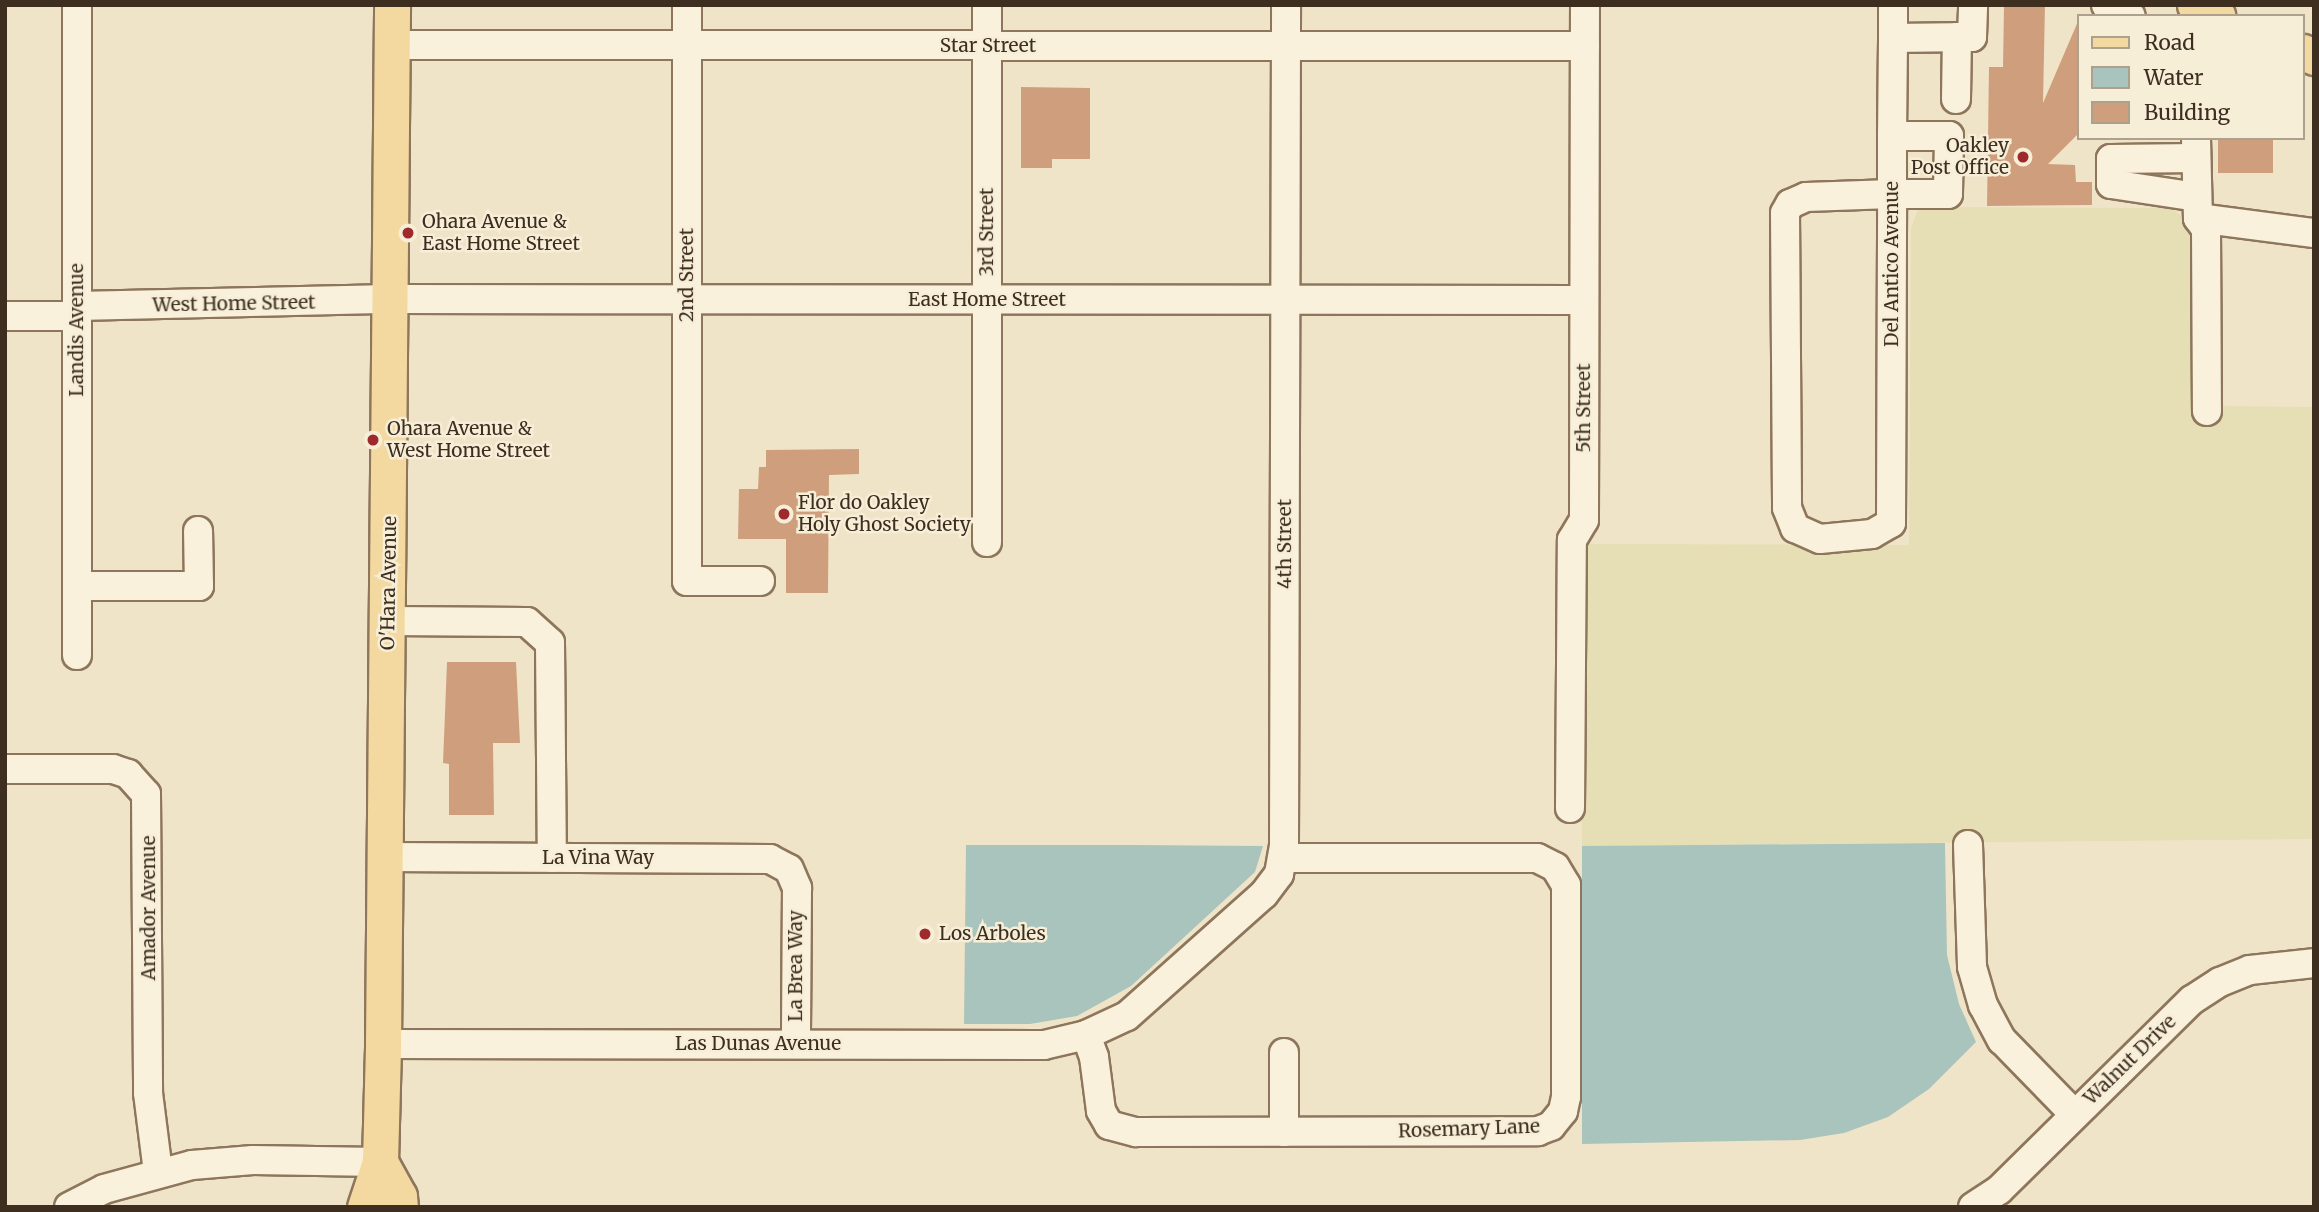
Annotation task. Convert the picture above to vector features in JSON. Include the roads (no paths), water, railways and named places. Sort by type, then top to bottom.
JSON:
[{"type":"main road","name":"O'Hara Avenue","points":[[365,1207],[380,1161],[383,1044],[383,857],[389,621],[392,5]]},
{"type":"main road","name":"O'Hara Avenue","points":[[380,1161],[399,1196],[400,1207]]},
{"type":"street","name":"Landis Avenue","points":[[77,655],[78,5]]},
{"type":"street","name":"2nd Street","points":[[687,5],[687,581],[760,581]]},
{"type":"street","name":"3rd Street","points":[[987,5],[987,542]]},
{"type":"street","name":"4th Street","points":[[1127,1016],[1264,894],[1279,874],[1283,858],[1286,5]]},
{"type":"street","name":"5th Street","points":[[1570,808],[1572,541],[1584,520],[1585,5]]},
{"type":"street","name":"Del Antico Avenue","points":[[1892,194],[1806,197],[1790,204],[1785,213],[1787,509],[1795,528],[1820,538],[1872,534],[1891,523],[1893,5]]},
{"type":"street","points":[[1893,38],[1972,37],[1973,5]]},
{"type":"street","points":[[2106,5],[2126,14]]},
{"type":"street","points":[[1956,99],[1957,37]]},
{"type":"street","name":"Star Street","points":[[391,45],[1585,46]]},
{"type":"street","points":[[1892,136],[1949,136],[1948,194],[1892,194]]},
{"type":"street","points":[[2207,411],[2206,229],[2197,207],[2196,148],[2111,159],[2111,184],[2197,207],[2314,233]]},
{"type":"street","name":"West Home Street","points":[[5,316],[391,299]]},
{"type":"street","name":"East Home Street","points":[[391,299],[1583,300]]},
{"type":"street","points":[[77,586],[199,586],[198,531]]},
{"type":"street","points":[[389,621],[527,622],[550,643],[552,858]]},
{"type":"street","name":"Amador Avenue","points":[[5,769],[113,769],[128,774],[146,794],[148,1094],[159,1172]]},
{"type":"street","points":[[1968,845],[1972,967],[1983,1005],[2002,1040],[2074,1114]]},
{"type":"street","name":"La Vina Way","points":[[383,857],[770,859],[789,869],[797,888]]},
{"type":"street","name":"Rosemary Lane","points":[[1086,1035],[1094,1057],[1101,1111],[1109,1125],[1136,1132],[1538,1131],[1550,1126],[1563,1111],[1566,1097],[1566,886],[1555,867],[1538,858],[1283,858]]},
{"type":"street","name":"La Brea Way","points":[[796,1043],[797,888]]},
{"type":"street","name":"Walnut Drive","points":[[1973,1207],[1999,1190],[2192,1000],[2220,982],[2250,970],[2314,963]]},
{"type":"street","name":"Las Dunas Avenue","points":[[383,1044],[1044,1045],[1086,1035],[1127,1016]]},
{"type":"street","points":[[1283,1053],[1284,1132]]},
{"type":"street","points":[[69,1207],[104,1189],[159,1172],[253,1160],[380,1161]]},
{"type":"water","points":[[1945,843],[1947,955],[1959,1004],[1976,1042],[1929,1089],[1888,1117],[1844,1133],[1800,1140],[1582,1144],[1582,846]]},
{"type":"water","points":[[966,845],[1263,846],[1255,872],[1131,986],[1077,1016],[1030,1024],[964,1024]]},
{"type":"place","name":"Oakley Post Office","points":[[2023,157]]},
{"type":"place","name":"Ohara Avenue & East Home Street","points":[[408,233]]},
{"type":"place","name":"Ohara Avenue & West Home Street","points":[[373,440]]},
{"type":"place","name":"Flor do Oakley Holy Ghost Society","points":[[784,514]]},
{"type":"place","name":"Los Arboles","points":[[925,934]]}]
